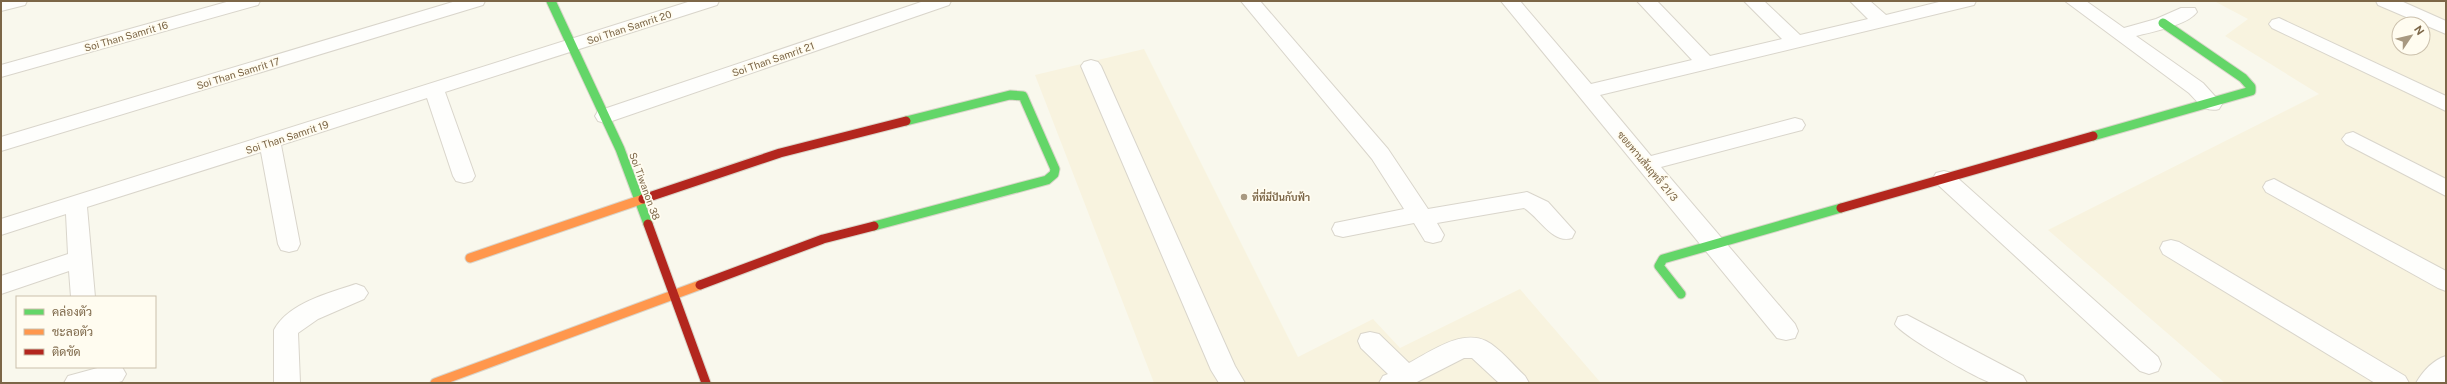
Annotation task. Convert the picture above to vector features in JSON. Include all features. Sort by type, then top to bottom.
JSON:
[{"type":"street","points":[[1,6],[18,1]]},
{"type":"street","name":"Soi Than Samrit 16","points":[[1,71],[251,1]]},
{"type":"street","name":"Soi Than Samrit 17","points":[[1,144],[476,1]]},
{"type":"street","name":"Soi Tiwanon 38","points":[[551,1],[620,149],[706,383]]},
{"type":"street","name":"Soi Than Samrit 20","points":[[572,45],[710,1]]},
{"type":"street","name":"Soi Than Samrit 21","points":[[605,116],[942,1]]},
{"type":"street","points":[[1250,1],[1380,154],[1425,222]]},
{"type":"street","name":"ซอยทานสัมฤทธิ์ 21/3","points":[[1510,1],[1715,244],[1786,331]]},
{"type":"street","points":[[1646,1],[1706,64]]},
{"type":"street","points":[[1753,1],[1796,42]]},
{"type":"street","points":[[1859,1],[1882,21]]},
{"type":"street","points":[[1586,92],[1965,1]]},
{"type":"street","points":[[2074,1],[2196,88],[2212,104]]},
{"type":"street","points":[[2385,1],[2446,28]]},
{"type":"street","points":[[2122,34],[2163,23],[2188,12]]},
{"type":"street","points":[[1681,294],[1659,266],[1660,262],[1715,244],[1944,178],[2212,104],[2246,94],[2250,91],[2252,87],[2163,23]]},
{"type":"street","points":[[2279,24],[2446,104]]},
{"type":"street","name":"Soi Than Samrit 19","points":[[1,227],[572,45]]},
{"type":"street","points":[[1091,66],[1221,363],[1232,383]]},
{"type":"street","points":[[434,89],[464,176]]},
{"type":"street","points":[[435,383],[673,293],[823,239],[1047,180],[1054,174],[1055,170],[1023,96],[1018,94],[780,153],[640,202],[470,258]]},
{"type":"street","points":[[1647,164],[1795,124]]},
{"type":"street","points":[[2353,139],[2446,188]]},
{"type":"street","points":[[270,142],[289,244]]},
{"type":"street","points":[[1944,178],[2149,364]]},
{"type":"street","points":[[2274,188],[2446,282]]},
{"type":"street","points":[[1343,229],[1425,222],[1527,200],[1540,208],[1564,232]]},
{"type":"street","points":[[76,204],[83,296]]},
{"type":"street","points":[[2171,248],[2396,383]]},
{"type":"street","points":[[1,285],[80,259]]},
{"type":"street","points":[[287,383],[286,330],[296,319],[309,312],[356,293]]},
{"type":"street","points":[[1907,324],[1928,338],[2014,383]]},
{"type":"street","points":[[1370,341],[1398,379],[1461,348],[1478,348],[1516,383]]},
{"type":"street","points":[[2429,383],[2446,366]]},
{"type":"street","points":[[66,383],[74,368]]},
{"type":"street","points":[[77,383],[113,374]]},
{"type":"shaded area","points":[[2214,1],[2446,1],[2446,383],[2225,383],[2048,230],[2319,94],[2225,36],[2248,19]]},
{"type":"shaded area","points":[[1144,49],[1298,357],[1373,319],[1400,348],[1520,289],[1601,383],[1154,383],[1035,75]]},
{"type":"traffic: fast","points":[[551,1],[620,149],[648,224]]},
{"type":"traffic: fast","points":[[2093,136],[2251,91],[2251,87],[2243,78],[2163,23]]},
{"type":"traffic: fast","points":[[874,226],[1047,180],[1054,174],[1055,169],[1023,96],[1010,95],[906,121]]},
{"type":"traffic: fast","points":[[1681,294],[1659,266],[1663,259],[1841,208]]},
{"type":"traffic: slow","points":[[470,258],[643,199]]},
{"type":"traffic: slow","points":[[435,383],[700,285]]},
{"type":"traffic: jam","points":[[643,199],[780,153],[906,121]]},
{"type":"traffic: jam","points":[[1841,208],[2093,136]]},
{"type":"traffic: jam","points":[[648,224],[706,383]]},
{"type":"traffic: jam","points":[[700,285],[823,239],[874,226]]},
{"type":"place","name":"ที่ที่มีปันกับฟ้า","points":[[1244,197]]}]
